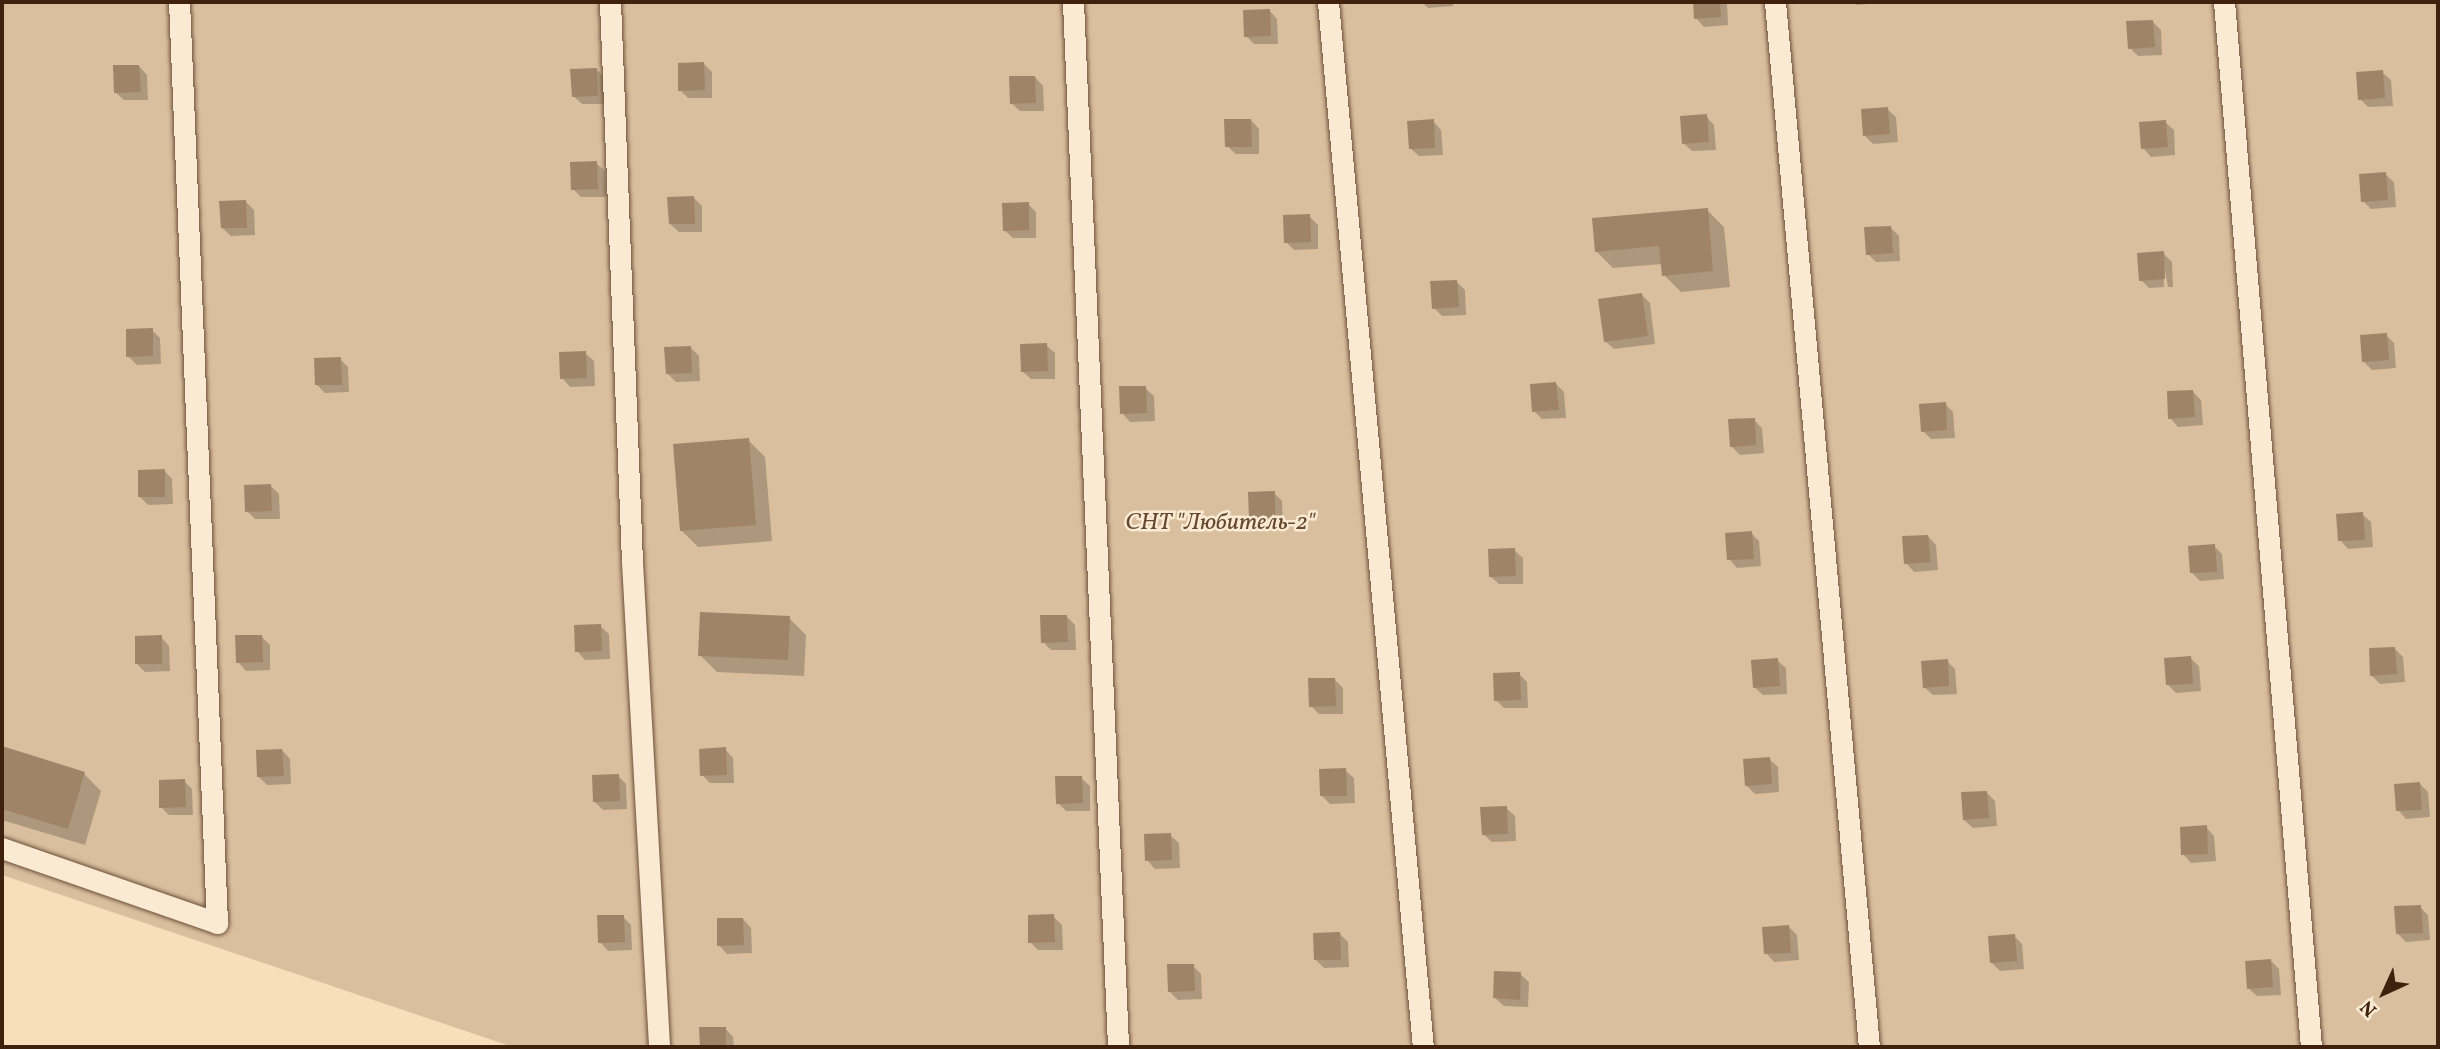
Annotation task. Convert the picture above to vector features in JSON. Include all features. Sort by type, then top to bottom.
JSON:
[{"type":"lane","points":[[2,848],[217,923],[179,2]]},
{"type":"lane","points":[[610,2],[632,562],[659,1047]]},
{"type":"lane","points":[[1073,2],[1118,1047]]},
{"type":"lane","points":[[1328,2],[1423,1047]]},
{"type":"lane","points":[[1775,2],[1869,1047]]},
{"type":"lane","points":[[2224,2],[2311,1047]]},
{"type":"green space","name":"СНТ \"Любитель-2\"","points":[[2,2],[2438,2],[2438,1047],[513,1047],[2,875]]},
{"type":"building","points":[[1693,2],[1720,2],[1721,17],[1694,19]]},
{"type":"building","points":[[1270,9],[1271,36],[1244,37],[1243,10]]},
{"type":"building","points":[[2153,20],[2155,47],[2128,49],[2126,21]]},
{"type":"building","points":[[704,62],[705,90],[678,91],[678,63]]},
{"type":"building","points":[[113,65],[139,65],[141,92],[114,93]]},
{"type":"building","points":[[597,68],[598,96],[572,97],[570,69]]},
{"type":"building","points":[[2383,70],[2385,98],[2358,100],[2356,72]]},
{"type":"building","points":[[1009,76],[1035,76],[1036,103],[1010,104]]},
{"type":"building","points":[[1888,107],[1890,134],[1863,136],[1861,109]]},
{"type":"building","points":[[1707,114],[1709,142],[1682,144],[1680,116]]},
{"type":"building","points":[[1224,119],[1251,119],[1252,147],[1225,147]]},
{"type":"building","points":[[1434,119],[1435,148],[1409,149],[1407,121]]},
{"type":"building","points":[[2166,120],[2168,147],[2141,149],[2139,122]]},
{"type":"building","points":[[597,161],[598,189],[571,190],[570,162]]},
{"type":"building","points":[[2386,172],[2388,200],[2361,202],[2359,174]]},
{"type":"building","points":[[694,196],[695,224],[669,224],[667,197]]},
{"type":"building","points":[[246,200],[247,228],[221,228],[219,201]]},
{"type":"building","points":[[1029,202],[1029,230],[1003,231],[1002,203]]},
{"type":"building","points":[[1708,208],[1713,271],[1662,276],[1659,246],[1595,252],[1592,218]]},
{"type":"building","points":[[1310,214],[1311,242],[1284,243],[1283,215]]},
{"type":"building","points":[[1891,226],[1893,253],[1866,255],[1864,227]]},
{"type":"building","points":[[2164,251],[2165,279],[2139,281],[2137,253]]},
{"type":"building","points":[[1457,280],[1459,307],[1432,309],[1430,281]]},
{"type":"building","points":[[1642,293],[1648,336],[1604,342],[1598,299]]},
{"type":"building","points":[[153,328],[153,356],[126,357],[126,329]]},
{"type":"building","points":[[2387,333],[2389,360],[2362,362],[2360,335]]},
{"type":"building","points":[[1047,343],[1048,371],[1021,372],[1020,344]]},
{"type":"building","points":[[691,346],[692,373],[666,374],[664,347]]},
{"type":"building","points":[[586,351],[587,378],[560,379],[559,352]]},
{"type":"building","points":[[341,357],[342,385],[315,385],[314,358]]},
{"type":"building","points":[[1556,382],[1559,410],[1532,412],[1530,384]]},
{"type":"building","points":[[1119,386],[1146,386],[1147,413],[1120,414]]},
{"type":"building","points":[[2193,390],[2195,417],[2168,419],[2167,391]]},
{"type":"building","points":[[1946,402],[1947,430],[1921,432],[1919,404]]},
{"type":"building","points":[[1755,418],[1756,445],[1730,447],[1728,419]]},
{"type":"building","points":[[749,438],[756,525],[680,531],[673,444]]},
{"type":"building","points":[[165,469],[165,497],[138,497],[138,470]]},
{"type":"building","points":[[271,484],[272,511],[245,512],[244,485]]},
{"type":"building","points":[[1275,491],[1275,518],[1249,519],[1248,492]]},
{"type":"building","points":[[2363,512],[2365,540],[2338,541],[2336,514]]},
{"type":"building","points":[[1752,531],[1754,559],[1727,560],[1725,533]]},
{"type":"building","points":[[1928,535],[1931,562],[1904,564],[1902,536]]},
{"type":"building","points":[[2215,544],[2217,572],[2190,573],[2188,546]]},
{"type":"building","points":[[1515,548],[1516,576],[1489,577],[1488,549]]},
{"type":"building","points":[[700,612],[790,616],[788,660],[698,656]]},
{"type":"building","points":[[1040,615],[1067,615],[1068,642],[1041,643]]},
{"type":"building","points":[[601,624],[602,651],[575,652],[574,625]]},
{"type":"building","points":[[162,635],[162,664],[135,664],[135,636]]},
{"type":"building","points":[[235,635],[262,635],[263,662],[236,663]]},
{"type":"building","points":[[2395,647],[2397,674],[2370,676],[2369,648]]},
{"type":"building","points":[[2191,656],[2193,684],[2166,685],[2164,658]]},
{"type":"building","points":[[1778,658],[1780,686],[1753,688],[1751,660]]},
{"type":"building","points":[[1948,659],[1949,686],[1923,688],[1921,661]]},
{"type":"building","points":[[1520,672],[1521,700],[1494,701],[1493,673]]},
{"type":"building","points":[[1308,678],[1335,678],[1336,706],[1309,707]]},
{"type":"building","points":[[2,746],[85,772],[68,829],[2,809]]},
{"type":"building","points":[[726,747],[727,775],[700,776],[699,749]]},
{"type":"building","points":[[282,749],[284,776],[257,777],[256,750]]},
{"type":"building","points":[[1770,757],[1772,784],[1745,786],[1743,759]]},
{"type":"building","points":[[1346,768],[1347,796],[1320,796],[1319,769]]},
{"type":"building","points":[[619,774],[620,801],[593,802],[592,775]]},
{"type":"building","points":[[1055,776],[1082,776],[1083,803],[1056,804]]},
{"type":"building","points":[[185,779],[186,807],[159,808],[159,780]]},
{"type":"building","points":[[2420,782],[2422,810],[2396,811],[2394,784]]},
{"type":"building","points":[[1987,791],[1989,818],[1963,820],[1961,792]]},
{"type":"building","points":[[1507,806],[1508,834],[1482,835],[1480,807]]},
{"type":"building","points":[[2207,825],[2208,854],[2181,855],[2180,827]]},
{"type":"building","points":[[1171,833],[1172,860],[1145,861],[1144,834]]},
{"type":"building","points":[[2421,905],[2423,933],[2396,934],[2394,906]]},
{"type":"building","points":[[1054,914],[1055,942],[1028,943],[1028,915]]},
{"type":"building","points":[[597,915],[624,915],[625,942],[598,943]]},
{"type":"building","points":[[717,918],[743,918],[744,945],[717,946]]},
{"type":"building","points":[[1789,925],[1791,953],[1764,954],[1762,927]]},
{"type":"building","points":[[1340,932],[1341,960],[1314,960],[1313,933]]},
{"type":"building","points":[[2015,934],[2017,961],[1990,963],[1988,936]]},
{"type":"building","points":[[2271,959],[2273,987],[2247,989],[2245,961]]},
{"type":"building","points":[[1167,964],[1194,964],[1195,991],[1168,992]]},
{"type":"building","points":[[1494,971],[1521,972],[1520,1000],[1493,998]]},
{"type":"building","points":[[699,1027],[726,1027],[726,1047],[700,1047]]}]
